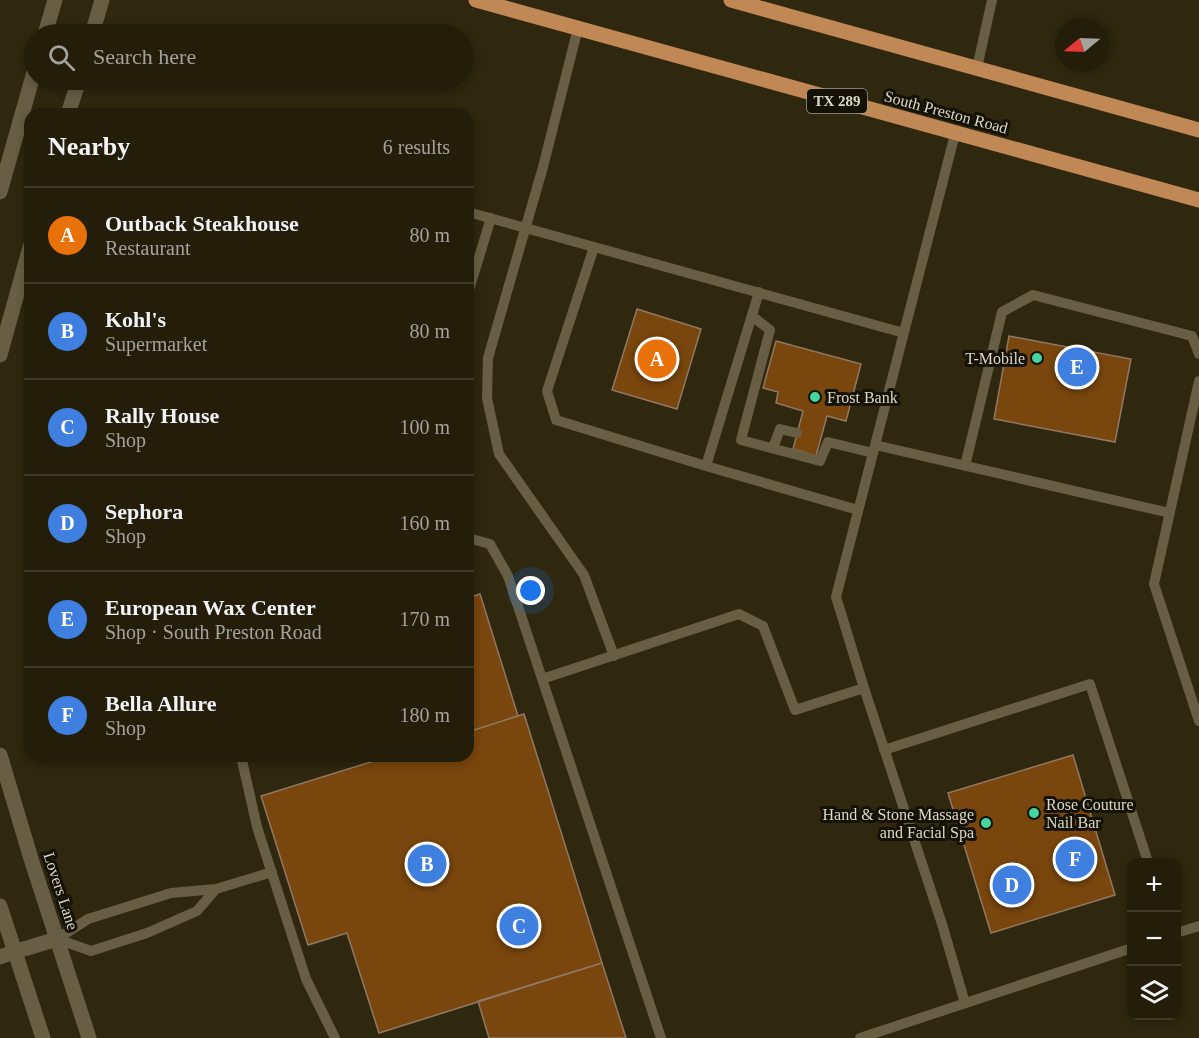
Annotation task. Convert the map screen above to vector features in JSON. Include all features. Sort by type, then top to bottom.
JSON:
[{"type":"main road","name":"South Preston Road","points":[[476,0],[1199,200]]},
{"type":"main road","points":[[731,0],[1199,130]]},
{"type":"street","points":[[48,24],[56,0]]},
{"type":"street","points":[[95,24],[102,0]]},
{"type":"street","points":[[0,192],[29,90]]},
{"type":"street","points":[[70,108],[76,90]]},
{"type":"street","points":[[0,355],[24,269]]},
{"type":"street","name":"Lovers Lane","points":[[0,755],[89,1038]]},
{"type":"street","points":[[0,906],[7,954],[43,1038]]},
{"type":"street","points":[[7,954],[57,939]]},
{"type":"lane","points":[[977,68],[992,0]]},
{"type":"lane","points":[[578,28],[543,167],[488,358],[487,398],[499,454],[584,575],[614,656]]},
{"type":"lane","points":[[955,134],[836,597],[942,924],[965,1003]]},
{"type":"lane","points":[[474,214],[904,333]]},
{"type":"lane","points":[[474,273],[491,218]]},
{"type":"lane","points":[[594,247],[547,391],[556,420],[858,510]]},
{"type":"lane","points":[[706,466],[759,292]]},
{"type":"lane","points":[[965,466],[1002,312],[1033,295],[1192,336],[1199,354]]},
{"type":"lane","points":[[752,316],[770,330],[741,440],[819,461],[824,441],[874,449],[965,466],[1170,513]]},
{"type":"lane","points":[[1199,381],[1154,584],[1199,721]]},
{"type":"lane","points":[[773,448],[780,429],[797,434]]},
{"type":"lane","points":[[474,540],[490,544],[508,576],[661,1038]]},
{"type":"lane","points":[[542,679],[739,614],[763,626],[795,710],[864,688]]},
{"type":"lane","points":[[884,750],[1090,684],[1147,858]]},
{"type":"lane","points":[[242,762],[257,826],[306,979],[335,1038]]},
{"type":"lane","points":[[57,939],[88,919],[171,893],[216,889],[272,872]]},
{"type":"lane","points":[[57,939],[93,951],[147,933],[197,911],[216,889]]},
{"type":"lane","points":[[1181,931],[1199,926]]},
{"type":"lane","points":[[860,1038],[1127,949]]},
{"type":"building","points":[[637,309],[701,329],[677,409],[612,390]]},
{"type":"building","points":[[1009,336],[1131,359],[1115,442],[994,419]]},
{"type":"building","name":"Frost Bank","points":[[776,341],[861,364],[846,421],[827,416],[816,456],[793,449],[803,411],[776,403],[778,392],[763,388]]},
{"type":"building","points":[[480,594],[518,716],[474,730],[474,596]]},
{"type":"building","points":[[524,714],[602,963],[379,1033],[347,933],[308,945],[261,796],[371,762],[474,762],[474,730]]},
{"type":"building","points":[[1073,755],[1115,895],[991,933],[948,793]]},
{"type":"building","points":[[602,963],[626,1038],[489,1038],[478,1001]]},
{"type":"place","name":"T-Mobile","points":[[1037,358]]},
{"type":"place","name":"Outback Steakhouse","points":[[657,359]]},
{"type":"place","name":"European Wax Center","points":[[1077,367]]},
{"type":"place","name":"Frost Bank","points":[[815,397]]},
{"type":"place","name":"Rose Couture Nail Bar","points":[[1034,813]]},
{"type":"place","name":"Hand & Stone Massage and Facial Spa","points":[[986,823]]},
{"type":"place","name":"Bella Allure","points":[[1075,859]]},
{"type":"place","name":"Kohl's","points":[[427,864]]},
{"type":"place","name":"Sephora","points":[[1012,885]]},
{"type":"place","name":"Rally House","points":[[519,926]]}]
